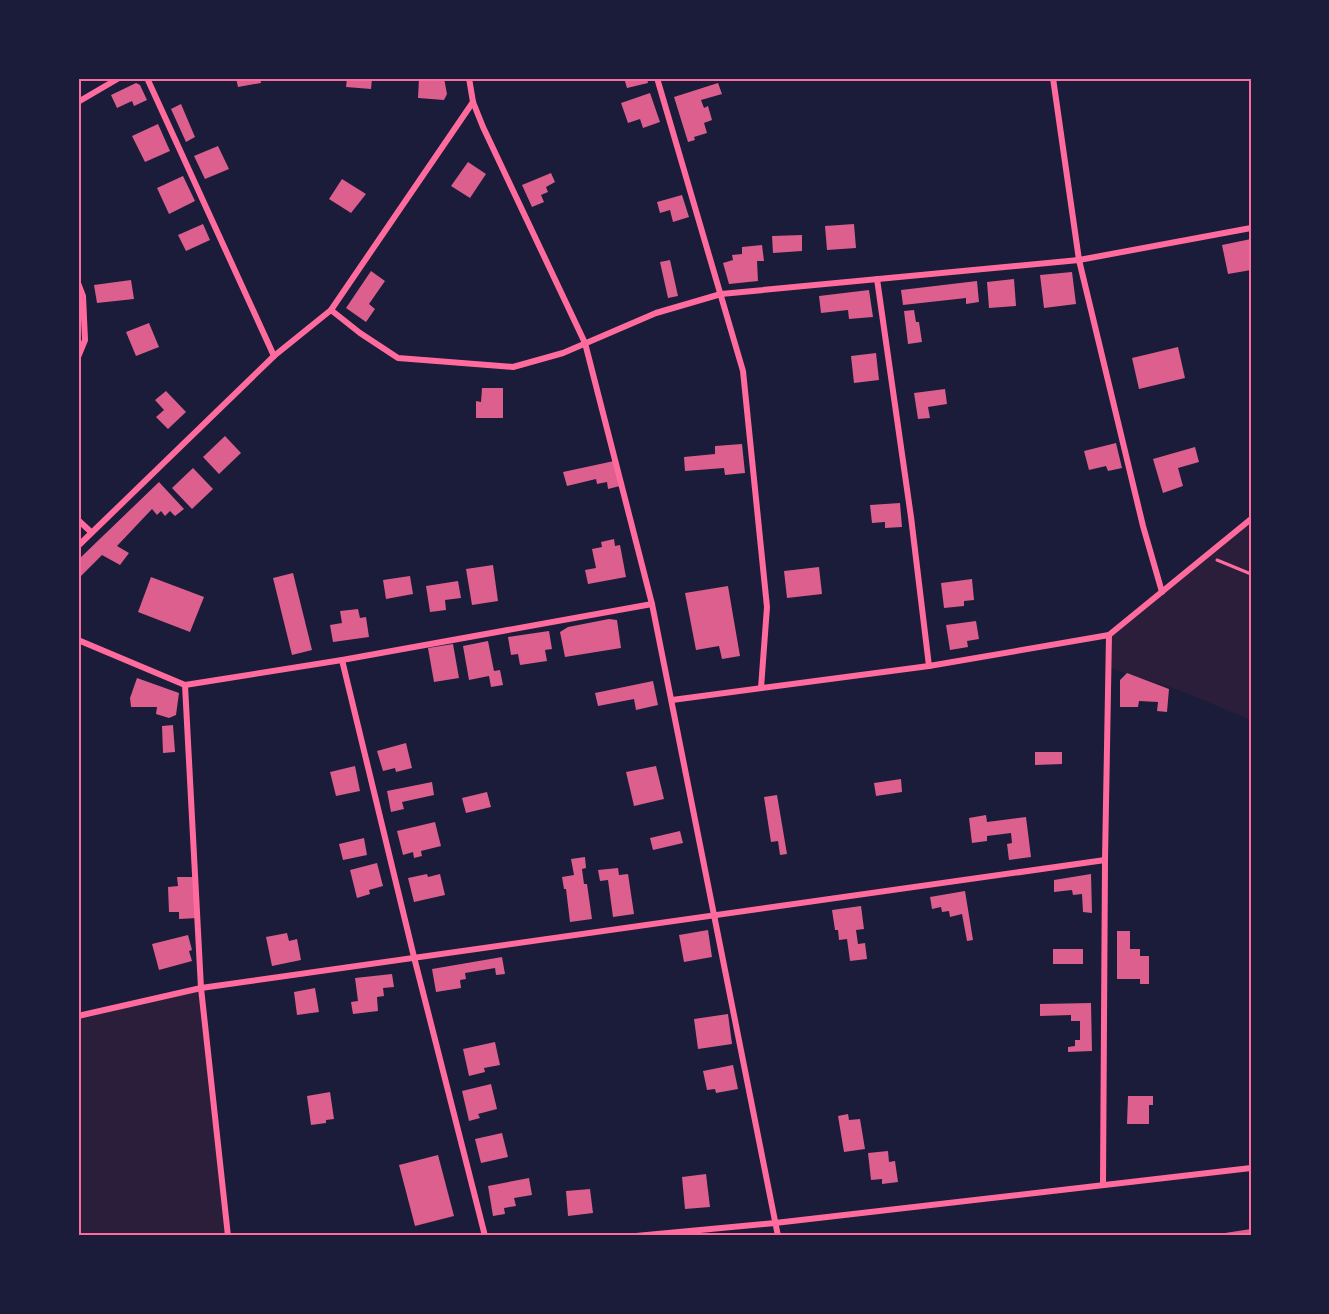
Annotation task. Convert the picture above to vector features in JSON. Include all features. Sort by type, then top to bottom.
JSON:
[{"type":"street","points":[[78,102],[119,78]]},
{"type":"street","points":[[147,78],[274,356]]},
{"type":"street","points":[[469,78],[473,102],[585,343],[652,604],[778,1236]]},
{"type":"street","points":[[657,78],[743,371],[767,607],[760,688]]},
{"type":"street","points":[[1053,78],[1079,260],[1143,526],[1162,592]]},
{"type":"street","points":[[78,546],[274,356],[331,310],[473,102]]},
{"type":"street","points":[[331,310],[360,333],[398,358],[513,367],[563,353],[656,313],[721,294],[1079,260],[1251,228]]},
{"type":"street","points":[[878,279],[929,666]]},
{"type":"street","points":[[78,283],[83,296],[85,340],[78,357]]},
{"type":"street","points":[[672,700],[929,666],[1108,635],[1251,519]]},
{"type":"street","points":[[78,520],[91,532]]},
{"type":"street","points":[[78,640],[185,685],[342,660],[652,604]]},
{"type":"street","points":[[1103,1185],[1108,635]]},
{"type":"street","points":[[342,660],[414,957],[486,1236]]},
{"type":"street","points":[[185,685],[201,988],[228,1236]]},
{"type":"street","points":[[78,1016],[201,988],[1105,860]]},
{"type":"street","points":[[636,1236],[775,1223],[1251,1168]]},
{"type":"path","points":[[1207,556],[1251,574]]},
{"type":"shaded area","points":[[1251,519],[1251,720],[1178,690],[1107,667],[1109,635]]},
{"type":"shaded area","points":[[201,988],[228,1236],[78,1236],[78,1016]]},
{"type":"building","points":[[236,78],[260,78],[261,83],[238,87]]},
{"type":"building","points":[[347,78],[372,78],[371,89],[346,87]]},
{"type":"building","points":[[419,78],[444,78],[447,94],[444,100],[418,98]]},
{"type":"building","points":[[624,78],[647,78],[648,83],[627,88]]},
{"type":"building","points":[[136,83],[140,85],[147,100],[134,106],[132,101],[117,108],[111,95]]},
{"type":"building","points":[[718,83],[722,94],[701,100],[704,108],[708,106],[712,120],[704,123],[707,133],[694,137],[695,140],[688,142],[674,97]]},
{"type":"building","points":[[650,93],[660,122],[643,128],[640,119],[628,123],[621,103]]},
{"type":"building","points":[[181,104],[195,137],[186,142],[171,109]]},
{"type":"building","points":[[158,124],[170,151],[145,162],[132,136]]},
{"type":"building","points":[[218,146],[229,169],[205,179],[194,156]]},
{"type":"building","points":[[468,162],[486,174],[470,198],[451,186]]},
{"type":"building","points":[[551,173],[555,182],[546,187],[548,192],[541,195],[544,202],[532,207],[522,185]]},
{"type":"building","points":[[183,176],[195,201],[169,214],[157,188]]},
{"type":"building","points":[[342,179],[366,194],[351,213],[329,199]]},
{"type":"building","points":[[682,195],[689,217],[673,222],[670,210],[660,213],[657,202]]},
{"type":"building","points":[[203,224],[210,240],[186,251],[178,235]]},
{"type":"building","points":[[854,224],[856,248],[827,250],[825,226]]},
{"type":"building","points":[[802,235],[802,251],[773,253],[772,236]]},
{"type":"building","points":[[1251,239],[1251,270],[1228,274],[1222,245]]},
{"type":"building","points":[[762,245],[764,261],[757,261],[758,281],[729,284],[723,263],[733,260],[732,255],[742,254],[742,247]]},
{"type":"building","points":[[670,260],[678,296],[668,298],[660,262]]},
{"type":"building","points":[[371,271],[385,281],[369,304],[375,309],[366,322],[346,308]]},
{"type":"building","points":[[1072,272],[1076,304],[1044,308],[1040,275]]},
{"type":"building","points":[[1014,279],[1016,306],[989,308],[987,282]]},
{"type":"building","points":[[131,280],[134,299],[97,303],[94,285]]},
{"type":"building","points":[[977,281],[979,302],[966,304],[966,298],[903,305],[901,290]]},
{"type":"building","points":[[869,290],[873,317],[849,319],[848,310],[821,313],[819,296]]},
{"type":"building","points":[[914,310],[916,322],[919,322],[922,342],[908,344],[904,311]]},
{"type":"building","points":[[149,323],[159,347],[136,356],[126,332]]},
{"type":"building","points":[[1178,347],[1185,378],[1139,389],[1132,358]]},
{"type":"building","points":[[876,353],[879,380],[854,383],[851,356]]},
{"type":"building","points":[[482,388],[503,388],[503,418],[476,418],[476,401],[481,402]]},
{"type":"building","points":[[945,389],[947,404],[928,407],[930,418],[918,419],[914,393]]},
{"type":"building","points":[[166,391],[186,412],[168,429],[156,417],[164,410],[155,400]]},
{"type":"building","points":[[225,436],[241,453],[219,474],[203,457]]},
{"type":"building","points":[[1116,443],[1122,468],[1108,471],[1106,466],[1089,470],[1084,451]]},
{"type":"building","points":[[742,444],[745,473],[725,475],[724,468],[685,471],[684,457],[715,454],[715,446]]},
{"type":"building","points":[[1195,447],[1199,462],[1178,468],[1183,486],[1163,493],[1153,459]]},
{"type":"building","points":[[614,461],[620,486],[608,489],[607,482],[597,484],[596,479],[567,486],[563,472]]},
{"type":"building","points":[[193,468],[213,489],[192,509],[172,488]]},
{"type":"building","points":[[159,482],[184,509],[175,516],[170,511],[165,516],[161,511],[157,515],[152,509],[117,546],[129,553],[120,565],[102,555],[78,579],[78,560]]},
{"type":"building","points":[[900,503],[902,527],[885,528],[885,522],[872,523],[870,505]]},
{"type":"building","points":[[614,539],[615,546],[620,545],[626,577],[588,584],[585,570],[596,568],[592,549],[602,547],[601,542]]},
{"type":"building","points":[[493,565],[498,601],[472,605],[466,569]]},
{"type":"building","points":[[819,567],[822,594],[787,598],[784,571]]},
{"type":"building","points":[[293,573],[312,650],[292,655],[273,578]]},
{"type":"building","points":[[410,576],[413,594],[386,599],[383,580]]},
{"type":"building","points":[[151,577],[204,597],[190,632],[138,612]]},
{"type":"building","points":[[972,579],[974,600],[964,601],[964,606],[944,608],[941,583]]},
{"type":"building","points":[[458,581],[461,598],[445,600],[446,610],[430,612],[426,586]]},
{"type":"building","points":[[728,586],[740,656],[722,659],[719,646],[696,650],[685,593]]},
{"type":"building","points":[[358,609],[360,618],[366,617],[369,637],[333,642],[330,625],[342,623],[340,611]]},
{"type":"building","points":[[609,619],[617,620],[621,648],[565,657],[560,632],[568,627]]},
{"type":"building","points":[[976,621],[979,639],[967,641],[968,647],[950,650],[946,625]]},
{"type":"building","points":[[549,631],[552,649],[545,650],[547,661],[520,665],[518,654],[511,655],[508,637]]},
{"type":"building","points":[[488,641],[494,671],[500,670],[503,685],[491,687],[489,676],[469,680],[463,646]]},
{"type":"building","points":[[453,644],[459,678],[434,682],[428,648]]},
{"type":"building","points":[[1127,673],[1169,689],[1167,712],[1157,711],[1158,702],[1139,701],[1138,707],[1120,707],[1120,680]]},
{"type":"building","points":[[137,678],[179,693],[176,715],[169,718],[156,714],[157,707],[131,707],[130,698]]},
{"type":"building","points":[[653,681],[658,705],[636,710],[634,699],[598,706],[595,693]]},
{"type":"building","points":[[173,725],[175,752],[163,753],[162,726]]},
{"type":"building","points":[[406,743],[412,768],[396,772],[395,768],[383,771],[377,751]]},
{"type":"building","points":[[1035,752],[1062,752],[1062,764],[1035,765]]},
{"type":"building","points":[[355,766],[360,791],[336,796],[330,772]]},
{"type":"building","points":[[656,766],[664,799],[634,806],[626,772]]},
{"type":"building","points":[[901,779],[902,792],[876,796],[874,783]]},
{"type":"building","points":[[432,782],[434,795],[402,802],[404,809],[391,812],[387,791]]},
{"type":"building","points":[[487,792],[491,807],[466,813],[462,798]]},
{"type":"building","points":[[777,795],[787,854],[780,855],[778,841],[771,842],[764,797]]},
{"type":"building","points":[[986,815],[987,822],[1026,817],[1031,857],[1009,860],[1007,844],[1012,843],[1011,833],[987,836],[987,841],[972,843],[969,818]]},
{"type":"building","points":[[435,822],[441,846],[421,851],[422,856],[414,858],[413,852],[403,855],[397,831]]},
{"type":"building","points":[[680,831],[683,843],[653,850],[650,838]]},
{"type":"building","points":[[364,838],[367,855],[343,860],[339,844]]},
{"type":"building","points":[[585,857],[586,868],[582,869],[584,884],[587,884],[592,919],[570,922],[566,889],[564,889],[562,877],[574,875],[571,859]]},
{"type":"building","points":[[377,863],[383,886],[369,890],[370,894],[357,898],[350,870]]},
{"type":"building","points":[[618,868],[619,875],[628,874],[634,914],[613,917],[608,880],[600,881],[598,870]]},
{"type":"building","points":[[427,874],[428,877],[440,874],[445,895],[414,902],[408,878]]},
{"type":"building","points":[[1091,874],[1092,913],[1083,912],[1082,894],[1073,895],[1072,890],[1054,892],[1054,880]]},
{"type":"building","points":[[177,877],[196,877],[198,918],[179,919],[179,912],[169,912],[168,887],[178,886]]},
{"type":"building","points":[[965,891],[973,940],[967,941],[962,914],[950,917],[949,911],[942,912],[941,907],[932,909],[930,897]]},
{"type":"building","points":[[861,906],[864,929],[856,930],[858,944],[865,943],[867,959],[850,961],[847,939],[839,940],[832,910]]},
{"type":"building","points":[[708,930],[712,957],[684,962],[679,935]]},
{"type":"building","points":[[1117,931],[1130,931],[1130,949],[1140,949],[1140,956],[1149,956],[1149,984],[1140,984],[1140,979],[1117,979]]},
{"type":"building","points":[[287,933],[289,941],[297,939],[301,960],[272,966],[266,937]]},
{"type":"building","points":[[188,935],[192,961],[159,970],[152,944]]},
{"type":"building","points":[[1053,949],[1083,949],[1083,964],[1053,964]]},
{"type":"building","points":[[502,957],[505,974],[496,975],[495,968],[465,973],[466,979],[460,980],[461,988],[436,992],[432,969]]},
{"type":"building","points":[[392,974],[394,987],[383,988],[384,996],[377,997],[378,1011],[353,1014],[351,1002],[358,1001],[355,978]]},
{"type":"building","points":[[315,988],[319,1012],[297,1015],[294,992]]},
{"type":"building","points":[[1091,1003],[1092,1051],[1068,1052],[1068,1047],[1075,1046],[1075,1040],[1080,1040],[1080,1021],[1071,1021],[1071,1015],[1040,1016],[1040,1004]]},
{"type":"building","points":[[728,1014],[732,1044],[698,1049],[694,1019]]},
{"type":"building","points":[[495,1042],[500,1065],[484,1068],[485,1072],[469,1076],[463,1049]]},
{"type":"building","points":[[733,1065],[738,1089],[716,1093],[715,1089],[707,1090],[703,1071]]},
{"type":"building","points":[[491,1084],[497,1109],[478,1114],[480,1118],[469,1121],[462,1091]]},
{"type":"building","points":[[330,1092],[334,1119],[326,1120],[326,1123],[311,1125],[307,1096]]},
{"type":"building","points":[[1128,1096],[1153,1096],[1153,1105],[1149,1105],[1149,1124],[1127,1124]]},
{"type":"building","points":[[848,1114],[849,1120],[860,1119],[865,1149],[844,1152],[838,1116]]},
{"type":"building","points":[[502,1133],[508,1157],[481,1163],[475,1139]]},
{"type":"building","points":[[888,1151],[889,1162],[895,1161],[898,1182],[882,1184],[882,1179],[871,1180],[868,1153]]},
{"type":"building","points":[[438,1155],[454,1216],[415,1226],[399,1165]]},
{"type":"building","points":[[706,1174],[710,1207],[685,1209],[682,1177]]},
{"type":"building","points":[[529,1178],[532,1195],[514,1198],[516,1206],[504,1208],[505,1214],[493,1216],[488,1186]]},
{"type":"building","points":[[590,1189],[593,1213],[568,1216],[566,1191]]},
{"type":"building","points":[[1251,1229],[1251,1236],[1212,1236],[1212,1235]]}]
